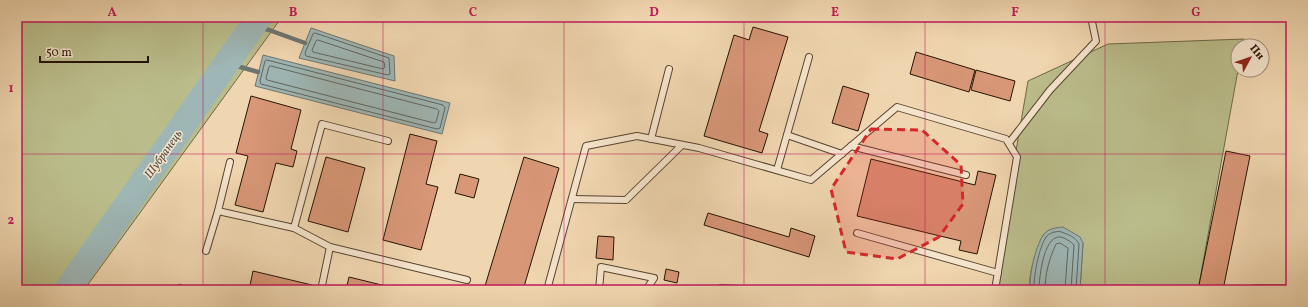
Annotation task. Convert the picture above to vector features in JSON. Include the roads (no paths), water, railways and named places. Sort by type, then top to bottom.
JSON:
[{"type":"lane","points":[[1009,144],[1050,90],[1096,42],[1091,17]]},
{"type":"lane","points":[[777,170],[809,57]]},
{"type":"lane","points":[[651,139],[669,69]]},
{"type":"lane","points":[[547,290],[586,146],[637,136],[699,148],[811,180],[896,107],[1006,140],[1017,157],[995,290]]},
{"type":"lane","points":[[294,228],[322,124],[388,141]]},
{"type":"lane","points":[[787,135],[842,154]]},
{"type":"lane","points":[[572,199],[626,200],[682,145]]},
{"type":"lane","points":[[851,146],[966,175]]},
{"type":"lane","points":[[206,251],[230,162]]},
{"type":"lane","points":[[218,211],[294,228],[330,247],[467,280]]},
{"type":"lane","points":[[857,233],[998,273]]},
{"type":"lane","points":[[321,290],[330,247]]},
{"type":"lane","points":[[599,290],[601,267],[654,278],[646,290]]},
{"type":"lane","points":[[721,290],[721,288],[757,290]]},
{"type":"water","points":[[311,28],[394,56],[395,81],[299,58]]},
{"type":"water","points":[[263,55],[450,103],[442,134],[255,86]]},
{"type":"water","points":[[1063,227],[1080,237],[1083,243],[1080,290],[1031,290],[1030,278],[1036,251],[1042,237],[1053,228]]},
{"type":"waterway","name":"Шубранець","points":[[67,290],[259,17]]},
{"type":"waterway","points":[[253,26],[305,43]]},
{"type":"waterway","points":[[226,63],[258,72]]}]
